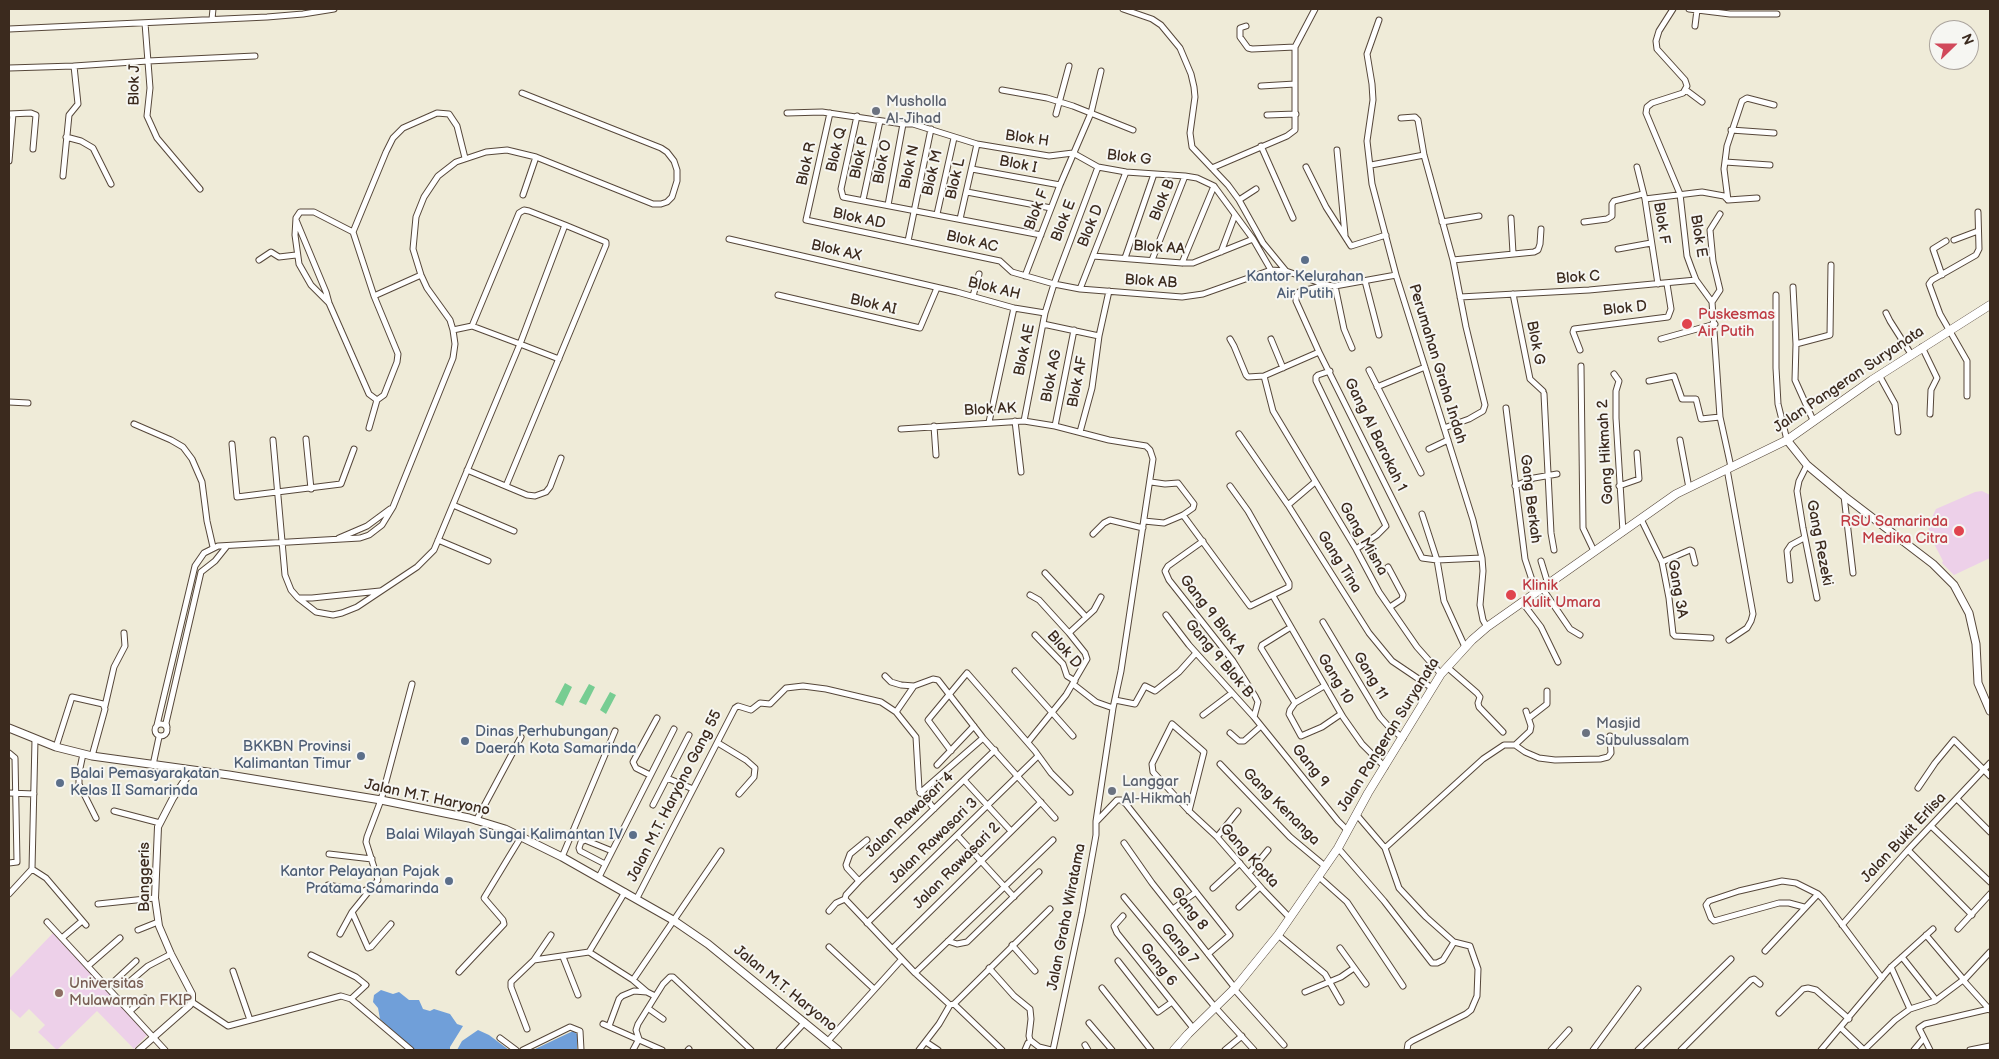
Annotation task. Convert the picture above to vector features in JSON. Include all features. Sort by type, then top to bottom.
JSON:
[{"type":"main road","name":"Jalan Pangeran Suryanata","points":[[1174,1050],[1193,1028],[1235,989],[1278,935],[1338,848],[1356,814],[1441,674],[1464,647],[1487,627],[1676,494],[1787,440],[1879,375],[1990,305]]},
{"type":"main road","points":[[1787,440],[1806,465],[1934,564],[1954,584],[1969,613],[1976,644],[1978,683],[1990,711]]},
{"type":"main road","name":"Jalan M.T. Haryono","points":[[9,728],[56,748],[92,756],[229,775],[381,800],[458,815],[505,830],[599,876],[673,920],[708,944],[838,1050]]},
{"type":"street","points":[[212,9],[212,20]]},
{"type":"street","points":[[9,29],[212,20],[303,14],[331,9]]},
{"type":"street","points":[[1122,9],[1152,19],[1161,25],[1180,48],[1191,74],[1195,97],[1190,140],[1196,152],[1239,200],[1263,243],[1286,271]]},
{"type":"street","points":[[1212,168],[1295,130],[1295,47],[1315,9]]},
{"type":"street","points":[[1672,9],[1656,41],[1657,49],[1684,80],[1687,86],[1686,90],[1702,102]]},
{"type":"street","points":[[1688,9],[1746,15],[1777,14]]},
{"type":"street","points":[[1695,26],[1697,10]]},
{"type":"street","points":[[1379,20],[1367,54],[1373,93],[1367,141],[1372,184],[1396,275]]},
{"type":"street","name":"Blok J","points":[[145,23],[150,88],[146,110],[150,126],[157,138],[200,189]]},
{"type":"street","points":[[1246,26],[1240,28],[1240,37],[1248,48],[1295,47]]},
{"type":"street","points":[[9,68],[255,56]]},
{"type":"street","points":[[63,176],[69,115],[78,104],[74,66]]},
{"type":"street","points":[[1056,114],[1069,66]]},
{"type":"street","name":"Blok F","points":[[1025,276],[1060,185],[1091,113],[1102,71]]},
{"type":"street","points":[[1261,86],[1295,84]]},
{"type":"street","points":[[1002,90],[1032,94],[1060,102],[1132,130]]},
{"type":"street","name":"Blok E","points":[[1686,90],[1683,93],[1652,103],[1646,107],[1646,113],[1680,194],[1687,256],[1696,280],[1712,302]]},
{"type":"street","points":[[159,737],[154,731],[195,568],[200,557],[213,547],[360,538],[369,535],[382,525],[393,507],[453,358],[455,344],[450,320],[427,288],[413,249],[416,217],[424,197],[438,176],[465,158],[507,150],[536,157],[653,204],[667,202],[672,196],[677,181],[677,170],[674,161],[661,148],[522,92]]},
{"type":"street","points":[[1728,200],[1725,162],[1731,130],[1744,99],[1774,105]]},
{"type":"street","points":[[9,161],[11,114],[31,113],[36,116],[33,149]]},
{"type":"street","points":[[370,428],[377,400],[384,395],[397,362],[398,354],[374,296],[354,232],[386,152],[393,138],[404,128],[437,113],[449,114],[457,126],[465,158]]},
{"type":"street","points":[[787,113],[830,113],[913,124],[977,144]]},
{"type":"street","name":"Blok R","points":[[806,220],[830,113]]},
{"type":"street","points":[[1266,115],[1296,114]]},
{"type":"street","name":"Blok Q","points":[[857,116],[841,189],[843,197],[863,200]]},
{"type":"street","points":[[1400,118],[1417,118],[1424,155],[1453,260],[1485,407],[1484,412],[1444,428]]},
{"type":"street","name":"Blok P","points":[[863,200],[880,120]]},
{"type":"street","name":"Blok O","points":[[888,204],[903,124]]},
{"type":"street","name":"Blok N","points":[[908,241],[931,129]]},
{"type":"street","points":[[1731,130],[1774,133]]},
{"type":"street","points":[[66,137],[81,140],[93,148],[111,184]]},
{"type":"street","name":"Blok M","points":[[937,214],[954,138]]},
{"type":"street","name":"Blok H","points":[[977,144],[1049,156],[1074,154]]},
{"type":"street","name":"Blok L","points":[[960,219],[977,144]]},
{"type":"street","points":[[1261,146],[1293,218]]},
{"type":"street","points":[[1337,150],[1345,236]]},
{"type":"street","name":"Blok G","points":[[1074,154],[1098,167],[1126,172],[1185,176]]},
{"type":"street","points":[[1371,165],[1396,162],[1424,155]]},
{"type":"street","points":[[523,195],[536,157]]},
{"type":"street","points":[[1725,162],[1770,165]]},
{"type":"street","name":"Blok E","points":[[1054,284],[1098,167]]},
{"type":"street","points":[[1306,167],[1326,207],[1349,244],[1353,246],[1386,235]]},
{"type":"street","name":"Blok F","points":[[1637,167],[1644,197],[1658,284]]},
{"type":"street","name":"Blok I","points":[[972,168],[1060,185]]},
{"type":"street","name":"Blok D","points":[[1080,289],[1126,172]]},
{"type":"street","points":[[1125,258],[1154,174]]},
{"type":"street","points":[[1185,176],[1197,178],[1214,186],[1253,239],[1271,270]]},
{"type":"street","name":"Blok B","points":[[1152,260],[1185,176]]},
{"type":"street","points":[[1182,263],[1214,186]]},
{"type":"street","points":[[1239,200],[1256,189]]},
{"type":"street","points":[[967,192],[1051,208]]},
{"type":"street","points":[[1584,222],[1607,219],[1612,216],[1612,204],[1614,201],[1702,192],[1724,196],[1728,200],[1757,198]]},
{"type":"street","points":[[863,200],[1041,235]]},
{"type":"street","points":[[472,326],[519,213],[524,210],[529,211],[605,241],[606,244],[506,486]]},
{"type":"street","points":[[329,303],[316,291],[304,275],[296,255],[296,218],[300,212],[314,212],[354,232]]},
{"type":"street","points":[[1967,396],[1967,361],[1949,331],[1929,287],[1930,281],[1976,255],[1978,249],[1978,212]]},
{"type":"street","points":[[1720,214],[1710,230],[1713,261],[1720,290],[1712,302],[1720,416],[1753,614],[1752,621],[1747,628],[1729,640]]},
{"type":"street","points":[[1220,252],[1235,215]]},
{"type":"street","points":[[1442,222],[1479,216]]},
{"type":"street","points":[[296,218],[329,303],[369,394],[377,400]]},
{"type":"street","points":[[1511,218],[1513,253]]},
{"type":"street","name":"Blok AD","points":[[806,220],[908,241]]},
{"type":"street","points":[[273,440],[285,575],[298,598],[316,612],[333,615],[358,607],[425,561],[434,550],[453,505],[520,344],[565,225]]},
{"type":"street","points":[[1453,260],[1538,250],[1541,230]]},
{"type":"street","points":[[1954,240],[1978,231]]},
{"type":"street","name":"Blok AX","points":[[728,239],[938,288]]},
{"type":"street","name":"Blok AA","points":[[1093,256],[1182,263],[1204,260],[1253,239]]},
{"type":"street","name":"Blok AC","points":[[908,241],[1000,260],[1012,272],[1025,276]]},
{"type":"street","points":[[1942,275],[1933,249],[1946,241]]},
{"type":"street","points":[[1618,249],[1651,243]]},
{"type":"street","points":[[259,260],[271,252],[279,257],[286,258],[296,255]]},
{"type":"street","points":[[1796,344],[1830,335],[1831,265]]},
{"type":"street","name":"Blok AB","points":[[1025,276],[1080,289],[1182,297],[1203,294],[1271,270]]},
{"type":"street","name":"Perumahan Graha Indah","points":[[1271,270],[1286,271],[1326,285],[1335,286],[1396,275],[1473,520],[1484,571],[1480,605],[1483,620],[1487,627]]},
{"type":"street","points":[[973,296],[979,274]]},
{"type":"street","points":[[374,296],[421,275]]},
{"type":"street","name":"Blok C","points":[[1460,297],[1667,284],[1696,280]]},
{"type":"street","points":[[1365,281],[1379,334]]},
{"type":"street","name":"Blok AE","points":[[1024,421],[1045,313],[1054,284]]},
{"type":"street","name":"Blok D","points":[[1580,350],[1573,332],[1574,328],[1668,316],[1671,309],[1667,284]]},
{"type":"street","name":"Gang Al Barokah 1","points":[[1326,285],[1299,292],[1296,297],[1319,352],[1422,558],[1437,560]]},
{"type":"street","points":[[1335,286],[1344,329],[1352,348]]},
{"type":"street","points":[[1793,287],[1796,344],[1795,380],[1813,420]]},
{"type":"street","name":"Blok AI","points":[[778,295],[920,328],[938,288]]},
{"type":"street","name":"Blok AH","points":[[938,288],[1014,308],[1045,313]]},
{"type":"street","name":"Blok AF","points":[[1080,432],[1092,388],[1099,336],[1109,291]]},
{"type":"street","name":"Blok G","points":[[1513,294],[1530,379],[1543,392],[1547,474]]},
{"type":"street","points":[[1776,295],[1778,404],[1787,440]]},
{"type":"street","points":[[988,422],[1014,308]]},
{"type":"street","points":[[1886,313],[1911,354]]},
{"type":"street","points":[[1043,324],[1099,336]]},
{"type":"street","points":[[1662,339],[1714,324]]},
{"type":"street","points":[[453,330],[472,326],[559,359]]},
{"type":"street","name":"Blok AG","points":[[1054,426],[1074,330]]},
{"type":"street","points":[[1230,339],[1248,377],[1264,376],[1319,352]]},
{"type":"street","points":[[1271,339],[1283,368]]},
{"type":"street","points":[[1922,347],[1937,378],[1930,393],[1930,414]]},
{"type":"street","points":[[1581,366],[1583,528],[1594,551]]},
{"type":"street","points":[[1378,387],[1425,367]]},
{"type":"street","points":[[1369,370],[1421,473]]},
{"type":"street","points":[[1330,371],[1318,375],[1316,381],[1386,526],[1376,536],[1356,549]]},
{"type":"street","name":"Gang Hikmah 2","points":[[1614,374],[1620,381],[1616,391],[1616,418],[1622,532]]},
{"type":"street","points":[[1879,375],[1895,404],[1898,432]]},
{"type":"street","name":"Gang Misna","points":[[1264,376],[1273,411],[1356,549],[1379,592],[1417,647],[1441,674]]},
{"type":"street","points":[[1649,381],[1674,376],[1682,398],[1696,399],[1701,419],[1720,416]]},
{"type":"street","points":[[9,402],[28,403]]},
{"type":"street","name":"Gang Berkah","points":[[1506,408],[1525,559],[1542,588]]},
{"type":"street","points":[[1015,420],[1021,472]]},
{"type":"street","name":"Blok AK","points":[[901,429],[1015,420],[1054,426],[1109,440],[1146,446],[1150,450],[1153,459],[1150,482]]},
{"type":"street","points":[[134,424],[172,440],[183,447],[192,458],[202,482],[207,521],[213,547]]},
{"type":"street","points":[[934,426],[936,455]]},
{"type":"street","name":"Gang Tina","points":[[1239,434],[1288,504],[1369,632],[1392,661],[1432,688]]},
{"type":"street","points":[[306,439],[311,489]]},
{"type":"street","points":[[1429,448],[1448,440]]},
{"type":"street","points":[[1680,440],[1690,488]]},
{"type":"street","points":[[232,444],[237,498],[341,484],[354,449]]},
{"type":"street","points":[[1620,486],[1639,479],[1637,453]]},
{"type":"street","points":[[467,470],[527,495],[541,495],[550,487],[561,458]]},
{"type":"street","name":"Gang Rezeki","points":[[1806,465],[1797,491],[1804,538],[1817,598]]},
{"type":"street","points":[[1547,474],[1554,550]]},
{"type":"street","points":[[1516,486],[1547,474],[1557,474]]},
{"type":"street","points":[[1093,534],[1110,520],[1143,528],[1144,521],[1150,482],[1178,483],[1194,504],[1193,508],[1183,515],[1164,523],[1144,521]]},
{"type":"street","points":[[1288,504],[1315,482]]},
{"type":"street","points":[[1183,515],[1250,606],[1289,587],[1289,583],[1248,511],[1230,486]]},
{"type":"street","points":[[1844,496],[1853,573]]},
{"type":"street","points":[[453,505],[514,531]]},
{"type":"street","points":[[334,541],[367,526],[393,507]]},
{"type":"street","points":[[1422,514],[1437,560],[1444,601],[1464,647]]},
{"type":"street","name":"Gang 3A","points":[[1641,518],[1662,562],[1669,598],[1672,631],[1675,636],[1711,638]]},
{"type":"street","name":"Jalan Graha Wiratama","points":[[1052,1050],[1082,913],[1096,835],[1096,821],[1113,708],[1121,671],[1143,528]]},
{"type":"street","points":[[1790,580],[1787,551],[1791,544],[1804,538]]},
{"type":"street","points":[[438,540],[488,561]]},
{"type":"street","name":"Gang 9 Blok A","points":[[1203,541],[1168,566],[1165,571],[1169,580],[1233,661],[1257,700],[1254,717]]},
{"type":"street","points":[[159,737],[166,734],[166,725],[201,572],[215,561],[227,546]]},
{"type":"street","points":[[1662,562],[1690,550],[1692,551],[1695,563]]},
{"type":"street","points":[[1437,560],[1482,558]]},
{"type":"street","points":[[1541,561],[1542,588],[1570,629],[1580,635]]},
{"type":"street","points":[[1388,567],[1403,595],[1402,599],[1390,607]]},
{"type":"street","points":[[195,568],[201,572]]},
{"type":"street","points":[[1045,574],[1086,618]]},
{"type":"street","points":[[298,598],[381,591]]},
{"type":"street","points":[[1028,742],[1052,714],[1074,683],[1087,659],[1085,653],[1069,633],[1039,600],[1030,595]]},
{"type":"street","name":"Gang 10","points":[[1273,596],[1341,714],[1362,744],[1385,767]]},
{"type":"street","points":[[1069,633],[1094,610],[1101,597]]},
{"type":"street","points":[[1522,602],[1541,627],[1558,662]]},
{"type":"street","name":"Gang 9 Blok B","points":[[1166,614],[1196,653],[1254,717]]},
{"type":"street","name":"Gang 11","points":[[1323,622],[1380,717],[1403,738]]},
{"type":"street","points":[[1291,627],[1261,647],[1295,703]]},
{"type":"street","points":[[92,756],[117,660],[125,646],[124,633]]},
{"type":"street","name":"Blok D","points":[[1035,636],[1063,664],[1067,676],[1074,683],[1096,702],[1113,708]]},
{"type":"street","points":[[1115,700],[1135,704],[1144,686],[1155,691],[1179,672],[1196,653]]},
{"type":"street","points":[[1447,667],[1477,693],[1480,699],[1478,704],[1503,732]]},
{"type":"street","points":[[1015,671],[1073,736]]},
{"type":"street","points":[[951,751],[928,721],[966,673],[1028,742],[1051,773],[1070,792]]},
{"type":"street","points":[[885,676],[887,679],[901,685],[914,686],[936,679],[983,738],[1055,818]]},
{"type":"street","points":[[340,934],[352,912],[376,884],[378,877],[367,837],[381,800],[412,684]]},
{"type":"street","name":"Jalan M.T. Haryono Gang 55","points":[[636,898],[737,707],[751,710],[760,704],[773,702],[786,688],[808,686],[880,702],[896,712]]},
{"type":"street","points":[[914,686],[896,712],[916,737],[920,793],[934,810]]},
{"type":"street","points":[[1324,686],[1295,703],[1289,712],[1301,736],[1322,727],[1341,714]]},
{"type":"street","points":[[1529,718],[1547,704],[1547,691]]},
{"type":"street","points":[[1204,715],[1232,694]]},
{"type":"street","points":[[56,748],[72,698],[104,706]]},
{"type":"street","points":[[1515,745],[1530,731],[1531,726],[1526,711]]},
{"type":"street","name":"Gang 9","points":[[1254,717],[1347,830]]},
{"type":"street","points":[[650,775],[636,768],[633,762],[657,718]]},
{"type":"street","name":"Gang Kopta","points":[[1189,810],[1204,752],[1172,724],[1152,767],[1153,772],[1189,810],[1217,837],[1248,874],[1290,918]]},
{"type":"street","points":[[157,725],[166,725]]},
{"type":"street","points":[[937,766],[974,726]]},
{"type":"street","points":[[1230,733],[1239,741],[1244,741],[1261,726]]},
{"type":"street","points":[[599,876],[674,729]]},
{"type":"street","points":[[562,857],[614,731]]},
{"type":"street","points":[[653,805],[689,735]]},
{"type":"street","points":[[476,821],[521,736]]},
{"type":"street","points":[[1385,848],[1483,759],[1504,745],[1515,745],[1539,758],[1556,760],[1600,759],[1611,754],[1610,736]]},
{"type":"street","points":[[153,765],[159,737]]},
{"type":"street","points":[[920,793],[983,738]]},
{"type":"street","points":[[9,894],[32,869],[35,740]]},
{"type":"street","points":[[1918,788],[1954,740],[1990,776]]},
{"type":"street","points":[[718,743],[756,768],[754,777],[739,794]]},
{"type":"street","name":"Jalan Rawasari 4","points":[[829,911],[836,903],[845,899],[846,895],[859,881],[995,750]]},
{"type":"street","points":[[9,753],[15,758],[12,793],[16,827],[17,862],[9,863]]},
{"type":"street","points":[[83,754],[79,784],[96,818]]},
{"type":"street","name":"Jalan Rawasari 3","points":[[867,923],[1038,756]]},
{"type":"street","name":"Jalan Bukit Erlisa","points":[[1842,925],[1908,850],[1990,763]]},
{"type":"street","name":"Gang Kenanga","points":[[1220,764],[1290,837],[1326,867]]},
{"type":"street","name":"Banggeris","points":[[191,771],[173,798],[160,823],[155,868],[155,898],[158,922],[171,954],[191,992],[192,1002]]},
{"type":"street","points":[[667,778],[693,789]]},
{"type":"street","points":[[964,781],[1011,831]]},
{"type":"street","points":[[12,793],[34,794]]},
{"type":"street","points":[[1957,799],[1990,832]]},
{"type":"street","name":"Gang 8","points":[[1096,821],[1117,800],[1121,800],[1230,935],[1208,954]]},
{"type":"street","name":"Jalan Rawasari 2","points":[[892,948],[1041,802]]},
{"type":"street","points":[[1217,837],[1238,811]]},
{"type":"street","points":[[114,812],[160,823]]},
{"type":"street","points":[[1356,814],[1385,848],[1399,888],[1426,917],[1454,942],[1470,946],[1476,962],[1478,983],[1476,1002],[1466,1014],[1412,1041],[1408,1044],[1407,1050]]},
{"type":"street","points":[[1931,826],[1990,882]]},
{"type":"street","points":[[9,827],[16,827]]},
{"type":"street","points":[[958,836],[1014,897]]},
{"type":"street","points":[[459,972],[504,924],[504,920],[484,898],[521,837]]},
{"type":"street","points":[[605,865],[580,852],[581,842],[585,840],[612,851]]},
{"type":"street","points":[[859,881],[846,865],[850,854],[867,840]]},
{"type":"street","points":[[915,972],[1005,888],[1053,840]]},
{"type":"street","name":"Gang 8","points":[[1124,843],[1235,989],[1284,1045]]},
{"type":"street","points":[[1338,848],[1384,901],[1432,963],[1438,963],[1443,960],[1454,942]]},
{"type":"street","points":[[1248,874],[1268,850]]},
{"type":"street","points":[[1908,850],[1972,915]]},
{"type":"street","points":[[633,980],[673,920],[695,892],[721,851]]},
{"type":"street","points":[[329,854],[372,859]]},
{"type":"street","points":[[1213,888],[1240,863]]},
{"type":"street","points":[[32,869],[46,878],[84,923],[62,938]]},
{"type":"street","points":[[948,942],[957,944],[967,942],[1040,872]]},
{"type":"street","points":[[1319,877],[1347,902],[1403,986]]},
{"type":"street","points":[[1804,908],[1789,903],[1779,903],[1714,921],[1706,907],[1708,902],[1747,889],[1786,880],[1796,882],[1818,894],[1882,978]]},
{"type":"street","points":[[328,885],[364,891],[376,884]]},
{"type":"street","points":[[1240,907],[1260,887]]},
{"type":"street","points":[[589,952],[625,892]]},
{"type":"street","points":[[1173,909],[1196,892]]},
{"type":"street","points":[[1765,951],[1818,894]]},
{"type":"street","points":[[1958,929],[1990,894]]},
{"type":"street","name":"Gang 7","points":[[1124,897],[1254,1050]]},
{"type":"street","points":[[98,904],[155,898]]},
{"type":"street","points":[[845,899],[915,972],[1002,1050]]},
{"type":"street","points":[[919,1050],[952,1004],[1050,909]]},
{"type":"street","points":[[352,912],[368,948],[391,924]]},
{"type":"street","name":"Gang 6","points":[[1122,916],[1114,926],[1117,933],[1193,1028]]},
{"type":"street","points":[[47,922],[165,1050]]},
{"type":"street","points":[[138,930],[158,922]]},
{"type":"street","points":[[1821,1050],[1891,967],[1933,929]]},
{"type":"street","points":[[527,1030],[511,985],[514,979],[534,960],[551,934]]},
{"type":"street","points":[[1278,935],[1325,974],[1331,981],[1341,1002]]},
{"type":"street","points":[[1926,935],[1990,1010],[1926,1024],[1919,1028],[1930,1050]]},
{"type":"street","points":[[89,966],[120,938]]},
{"type":"street","points":[[1012,946],[1036,971]]},
{"type":"street","points":[[829,947],[873,988]]},
{"type":"street","points":[[1340,948],[1366,984]]},
{"type":"street","points":[[534,960],[589,952],[633,980],[647,992],[656,996]]},
{"type":"street","points":[[1841,1028],[1864,1050],[1895,1020],[1910,1009],[1936,1000],[1964,980],[1990,952]]},
{"type":"street","points":[[120,976],[125,983],[128,983],[148,966],[171,954]]},
{"type":"street","points":[[311,956],[356,977],[366,984],[351,999]]},
{"type":"street","points":[[564,957],[578,995]]},
{"type":"street","points":[[1902,957],[1936,1000]]},
{"type":"street","points":[[828,1042],[873,988],[902,959]]},
{"type":"street","points":[[1638,1050],[1731,959]]},
{"type":"street","points":[[108,987],[136,961]]},
{"type":"street","points":[[1118,961],[1158,1012],[1172,1002]]},
{"type":"street","points":[[1891,967],[1910,1009]]},
{"type":"street","points":[[989,968],[1014,996],[1030,1009],[1030,1040],[1039,1047],[1052,1050]]},
{"type":"street","points":[[1305,992],[1341,977],[1354,968]]},
{"type":"street","points":[[233,972],[250,1020]]},
{"type":"street","points":[[633,1050],[639,1039],[637,1028],[670,977],[676,979],[751,1050]]},
{"type":"street","points":[[1681,1050],[1751,980],[1754,979],[1760,984]]},
{"type":"street","points":[[1102,988],[1151,1050]]},
{"type":"street","points":[[1779,1013],[1803,989],[1808,988],[1819,993],[1849,1019]]},
{"type":"street","points":[[1593,1050],[1638,989]]},
{"type":"street","points":[[647,992],[634,991],[622,996],[606,1025],[662,1050]]},
{"type":"street","points":[[139,1050],[192,1002],[226,1025],[338,996],[351,999],[411,1050]]},
{"type":"street","points":[[130,1011],[145,998]]},
{"type":"street","points":[[649,1009],[663,1019]]},
{"type":"street","points":[[779,1050],[805,1022]]},
{"type":"street","points":[[1089,1023],[1112,1050]]},
{"type":"street","points":[[523,1050],[570,1027],[580,1031],[581,1050]]},
{"type":"street","points":[[1551,1050],[1569,1030]]},
{"type":"street","points":[[1225,1050],[1242,1036]]},
{"type":"street","points":[[500,1038],[516,1050]]},
{"type":"street","points":[[1914,1050],[1924,1038]]},
{"type":"street","points":[[926,1042],[938,1050]]},
{"type":"street","points":[[1025,1050],[1028,1043]]},
{"type":"street","points":[[1084,1045],[1088,1050]]},
{"type":"street","points":[[1970,1050],[1990,1046]]},
{"type":"shaded area","name":"RSU Samarinda Medika Citra","points":[[1982,491],[1990,495],[1990,558],[1954,575],[1942,563],[1943,561],[1930,536],[1928,526],[1936,509],[1975,492]]},
{"type":"shaded area","name":"Universitas Mulawarman FKIP","points":[[53,933],[148,1034],[134,1049],[97,1011],[57,1050],[38,1032],[45,1025],[29,1009],[20,1018],[9,1008],[9,979]]},
{"type":"green space","points":[[565,683],[572,687],[563,706],[555,702]]},
{"type":"green space","points":[[589,684],[595,687],[586,705],[579,702]]},
{"type":"green space","points":[[610,692],[616,695],[606,714],[600,710]]},
{"type":"water","points":[[381,990],[393,994],[399,992],[409,1000],[419,1000],[423,1009],[430,1011],[434,1009],[450,1014],[457,1024],[463,1026],[450,1050],[414,1050],[380,1019],[378,1008],[373,1002],[374,995]]},
{"type":"water","points":[[478,1030],[489,1035],[509,1050],[457,1050],[462,1041]]},
{"type":"water","points":[[573,1031],[577,1034],[577,1050],[533,1050]]},
{"type":"place","name":"Musholla Al-Jihad","points":[[876,111]]},
{"type":"place","name":"Kantor Kelurahan Air Putih","points":[[1305,260]]},
{"type":"place","name":"Puskesmas Air Putih","points":[[1687,324]]},
{"type":"place","name":"RSU Samarinda Medika Citra","points":[[1959,531]]},
{"type":"place","name":"Klinik Kulit Umara","points":[[1511,595]]},
{"type":"place","name":"Masjid Subulussalam","points":[[1586,733]]},
{"type":"place","name":"Dinas Perhubungan Daerah Kota Samarinda","points":[[465,741]]},
{"type":"place","name":"BKKBN Provinsi Kalimantan Timur","points":[[361,756]]},
{"type":"place","name":"Balai Pemasyarakatan Kelas II Samarinda","points":[[60,783]]},
{"type":"place","name":"Langgar Al-Hikmah","points":[[1112,791]]},
{"type":"place","name":"Balai Wilayah Sungai Kalimantan IV","points":[[633,835]]},
{"type":"place","name":"Kantor Pelayanan Pajak Pratama Samarinda","points":[[449,881]]},
{"type":"place","name":"Universitas Mulawarman FKIP","points":[[59,993]]}]
